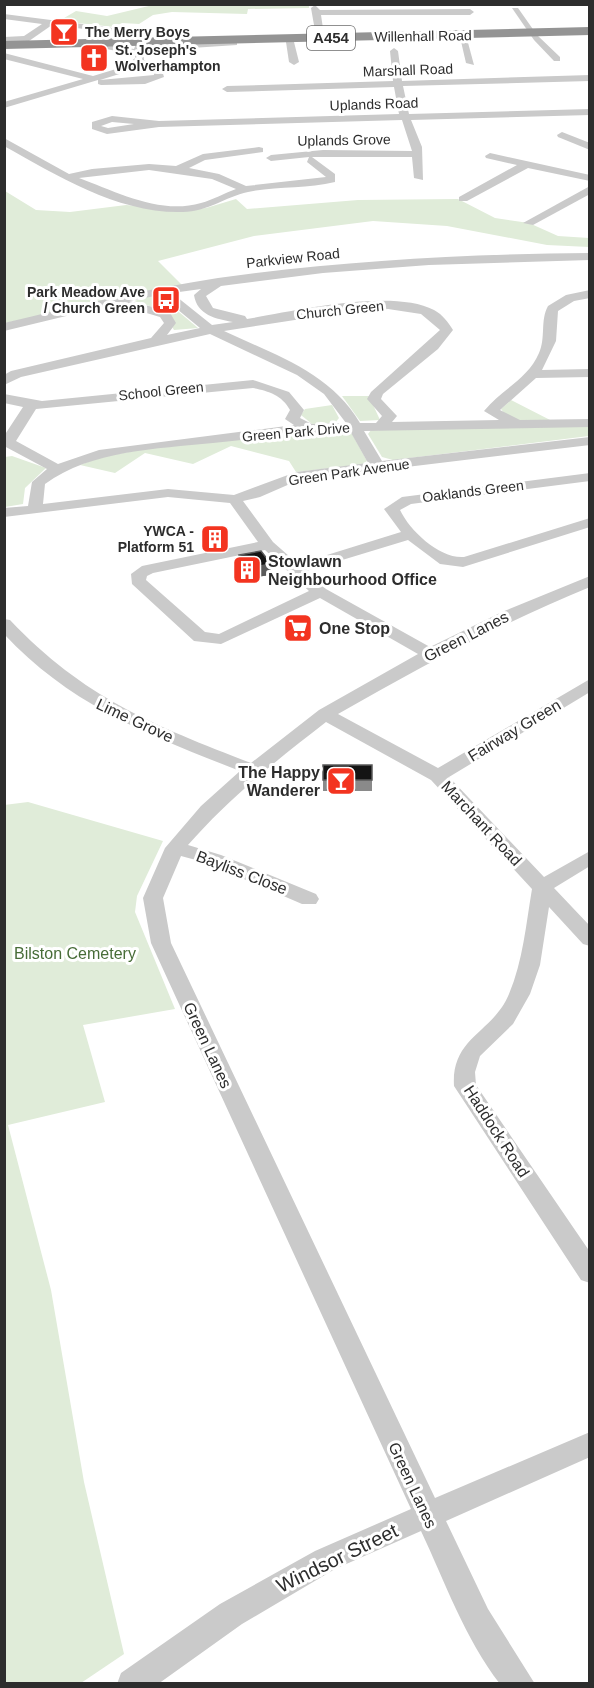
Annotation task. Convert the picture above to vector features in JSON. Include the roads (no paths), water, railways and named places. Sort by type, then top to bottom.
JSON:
[{"type":"highway","name":"Willenhall Road","points":[[142,47],[180,40],[463,39],[589,33]]},
{"type":"highway","name":"Willenhall Road","points":[[4,45],[103,44],[142,47],[538,35]]},
{"type":"street","points":[[515,10],[557,59]]},
{"type":"street","points":[[320,40],[315,11],[435,14],[470,12]]},
{"type":"street","points":[[4,16],[180,40]]},
{"type":"street","points":[[4,40],[26,39],[50,22]]},
{"type":"street","points":[[103,44],[126,37],[126,32]]},
{"type":"street","points":[[4,105],[144,63],[150,58],[126,32]]},
{"type":"street","points":[[463,39],[471,63]]},
{"type":"street","points":[[290,42],[294,62]]},
{"type":"street","points":[[130,67],[140,59],[142,47]]},
{"type":"street","points":[[394,51],[404,117],[418,154],[419,178]]},
{"type":"street","points":[[4,56],[103,82],[142,82],[159,77],[157,66],[144,63]]},
{"type":"street","name":"Marshall Road","points":[[227,89],[590,78]]},
{"type":"street","name":"Uplands Road","points":[[159,124],[112,119],[97,122],[96,127],[107,131],[159,124],[590,112]]},
{"type":"street","points":[[562,135],[590,147]]},
{"type":"street","points":[[4,141],[68,178],[131,203],[164,208],[203,206],[245,189],[331,180],[332,176],[311,160]]},
{"type":"street","points":[[178,169],[203,157],[259,150]]},
{"type":"street","name":"Uplands Grove","points":[[271,158],[323,153],[418,154]]},
{"type":"street","points":[[490,156],[590,178]]},
{"type":"street","points":[[464,195],[525,165]]},
{"type":"street","points":[[68,178],[116,169],[178,169],[215,177],[245,189]]},
{"type":"street","points":[[529,223],[587,193]]},
{"type":"street","name":"Parkview Road","points":[[4,327],[109,302],[218,282],[398,263],[590,256]]},
{"type":"street","points":[[218,282],[200,295],[200,301],[206,309],[219,315],[253,321]]},
{"type":"street","points":[[162,291],[208,328],[302,372],[319,384],[339,402],[378,467]]},
{"type":"street","points":[[460,426],[476,422],[534,374],[546,356],[553,329],[550,313],[552,309],[570,298],[590,294]]},
{"type":"street","points":[[109,302],[134,305],[165,314],[170,323],[157,339]]},
{"type":"street","name":"Church Green","points":[[208,328],[355,307],[392,305],[415,308],[438,316],[447,330],[433,346],[378,392],[374,399],[385,421]]},
{"type":"street","points":[[4,381],[16,374],[208,328]]},
{"type":"street","points":[[534,374],[590,373]]},
{"type":"street","name":"School Green","points":[[4,398],[30,405],[253,384],[274,388],[289,396],[297,410],[292,419]]},
{"type":"street","points":[[30,405],[8,442],[57,469]]},
{"type":"street","points":[[491,411],[520,425]]},
{"type":"street","points":[[267,433],[292,419],[309,428]]},
{"type":"street","name":"Green Park Drive","points":[[36,509],[36,488],[39,482],[57,469],[99,454],[156,445],[309,428],[354,427],[385,421],[428,426],[590,423]]},
{"type":"street","name":"Green Park Avenue","points":[[4,513],[168,493],[234,499],[255,494],[296,476],[590,441]]},
{"type":"street","name":"Oaklands Green","points":[[590,477],[407,500],[392,509],[412,534],[442,559],[466,562],[590,522]]},
{"type":"street","points":[[234,499],[268,545],[320,592],[430,654]]},
{"type":"street","points":[[294,570],[412,534]]},
{"type":"street","points":[[268,545],[148,568],[139,574],[138,581],[200,637],[212,640],[220,639],[320,592]]},
{"type":"street","name":"Green Lanes","points":[[520,1683],[504,1663],[477,1619],[427,1515],[161,943],[153,898],[175,848],[208,810],[253,770],[325,714],[430,654],[508,615],[590,581]]},
{"type":"street","name":"Lime Grove","points":[[4,624],[13,647],[91,700],[123,718],[253,770]]},
{"type":"street","name":"Fairway Green","points":[[438,776],[590,684]]},
{"type":"street","name":"Marchant Road","points":[[325,714],[438,776],[590,939]]},
{"type":"street","name":"Bayliss Close","points":[[175,848],[214,859],[309,899]]},
{"type":"street","points":[[542,887],[590,857]]},
{"type":"street","name":"Haddock Road","points":[[542,887],[521,993],[512,1011],[467,1056],[462,1072],[465,1086],[590,1273]]},
{"type":"street","name":"Windsor Street","points":[[132,1683],[231,1614],[315,1566],[590,1444]]},
{"type":"place","name":"The Merry Boys","points":[[64,32]]},
{"type":"place","name":"St. Joseph's Wolverhampton","points":[[94,58]]},
{"type":"place","name":"Park Meadow Ave / Church Green","points":[[166,300]]},
{"type":"place","name":"YWCA - Platform 51","points":[[215,539]]},
{"type":"place","name":"Stowlawn Neighbourhood Office","points":[[247,570]]},
{"type":"place","name":"One Stop","points":[[298,628]]},
{"type":"place","name":"The Happy Wanderer","points":[[341,781]]},
{"type":"park label","name":"Bilston Cemetery","points":[[75,953]]}]
